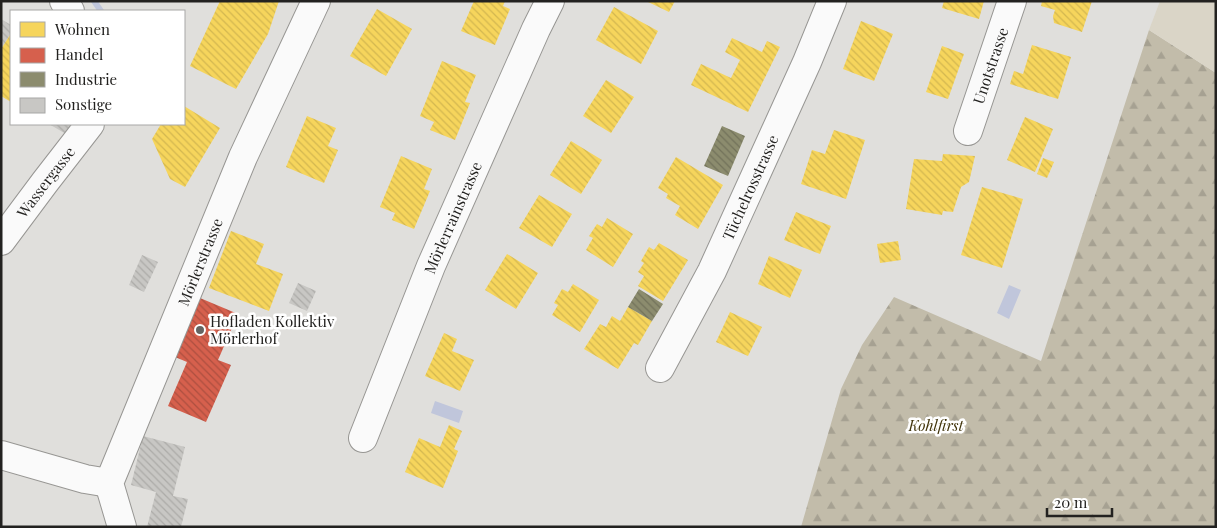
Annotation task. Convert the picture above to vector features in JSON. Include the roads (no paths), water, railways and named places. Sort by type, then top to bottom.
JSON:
[{"type":"street","name":"Mörlerstrasse","points":[[109,483],[244,157],[316,1]]},
{"type":"street","name":"Mörlerrainstrasse","points":[[363,438],[431,266],[550,1]]},
{"type":"street","name":"Tüchelrosstrasse","points":[[660,368],[712,271],[807,62],[832,1]]},
{"type":"street","name":"Unotstrasse","points":[[968,131],[1012,1]]},
{"type":"street","name":"Wassergasse","points":[[1,241],[89,125]]},
{"type":"street","points":[[1,455],[84,479],[109,483],[122,527]]},
{"type":"water","points":[[1009,285],[1021,290],[1009,319],[997,313]]},
{"type":"water","points":[[435,401],[463,411],[459,423],[431,413]]},
{"type":"waterway","points":[[94,1],[100,10]]},
{"type":"place","name":"Hofladen Kollektiv Mörlerhof","points":[[200,330]]},
{"type":"park label","name":"Kohlfirst","points":[[936,425]]}]
